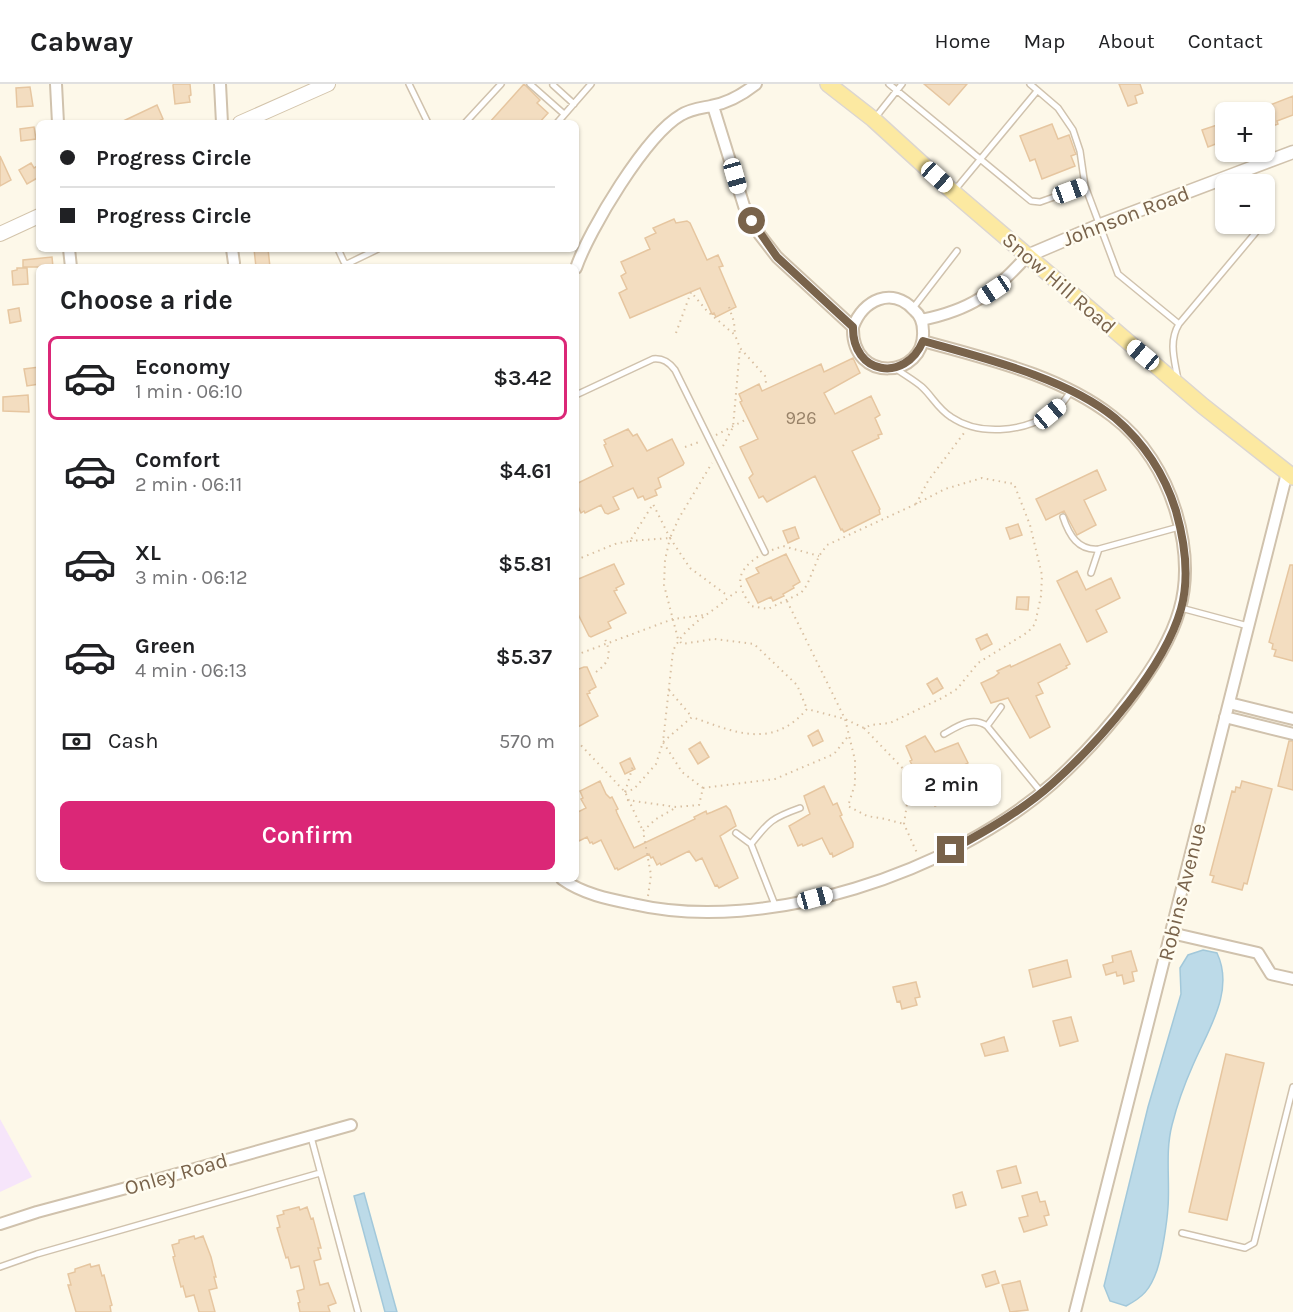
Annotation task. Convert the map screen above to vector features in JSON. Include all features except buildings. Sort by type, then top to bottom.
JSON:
[{"type":"main road","points":[[247,120],[328,84]]},
{"type":"main road","name":"Snow Hill Road","points":[[828,84],[873,119],[953,192],[1179,385],[1290,475]]},
{"type":"main road","points":[[0,234],[36,217]]},
{"type":"street","points":[[56,84],[58,120]]},
{"type":"street","points":[[220,84],[222,120]]},
{"type":"street","points":[[578,264],[608,204],[639,158],[658,136],[681,114],[736,99],[756,84]]},
{"type":"street","points":[[713,106],[744,206],[760,235],[777,257],[853,327]]},
{"type":"street","name":"Johnson Road","points":[[1248,174],[1293,152]]},
{"type":"street","name":"Johnson Road","points":[[1027,256],[1100,225],[1215,187]]},
{"type":"street","points":[[232,252],[234,263]]},
{"type":"street","points":[[921,320],[942,316],[982,298],[994,290],[1027,256]]},
{"type":"street","points":[[894,298],[913,308],[921,320],[923,341],[913,359],[895,368],[883,369],[863,358],[856,349],[853,327],[857,316],[864,308],[872,301],[894,298]]},
{"type":"street","points":[[566,882],[575,888],[602,897],[647,908],[692,912],[776,907],[868,884],[922,864],[983,833],[1052,784],[1121,711],[1149,673],[1170,639],[1181,608],[1185,575],[1185,550],[1181,527],[1171,494],[1157,466],[1133,435],[1114,417],[1071,391],[1045,379],[923,341]]},
{"type":"street","name":"Robins Avenue","points":[[1075,1312],[1248,626],[1290,475]]},
{"type":"street","points":[[1229,703],[1293,720]]},
{"type":"street","points":[[1226,717],[1293,734]]},
{"type":"street","points":[[1171,933],[1258,953],[1271,974],[1293,979]]},
{"type":"street","name":"Onley Road","points":[[0,1224],[351,1125]]},
{"type":"lane","points":[[409,84],[427,120]]},
{"type":"lane","points":[[468,120],[501,84]]},
{"type":"lane","points":[[530,84],[564,114]]},
{"type":"lane","points":[[559,120],[591,84]]},
{"type":"lane","points":[[889,84],[1031,201],[1040,202],[1085,186]]},
{"type":"lane","points":[[873,119],[902,84]]},
{"type":"lane","points":[[1030,84],[1036,92],[1058,108],[1072,130],[1080,151],[1085,186],[1118,273],[1179,324]]},
{"type":"lane","points":[[553,85],[574,104]]},
{"type":"lane","points":[[953,192],[1036,92]]},
{"type":"lane","points":[[1179,385],[1172,346],[1173,334],[1254,234]]},
{"type":"lane","points":[[347,264],[372,252]]},
{"type":"lane","points":[[913,308],[957,252]]},
{"type":"lane","points":[[579,394],[645,361],[661,358],[670,364],[765,552]]},
{"type":"lane","points":[[895,368],[922,387],[936,405],[950,417],[969,426],[989,430],[1022,426],[1037,421],[1061,406],[1071,391]]},
{"type":"lane","points":[[1063,517],[1067,529],[1076,542],[1090,550],[1181,527]]},
{"type":"lane","points":[[1091,573],[1099,549]]},
{"type":"lane","points":[[1181,608],[1248,626]]},
{"type":"lane","points":[[987,726],[1001,707]]},
{"type":"lane","points":[[944,734],[967,722],[980,722],[987,726],[1041,792]]},
{"type":"lane","points":[[751,844],[776,816],[800,808]]},
{"type":"lane","points":[[736,833],[751,844],[776,907]]},
{"type":"lane","points":[[1182,1233],[1245,1248],[1254,1243],[1293,1087]]},
{"type":"lane","points":[[310,1136],[358,1312]]},
{"type":"lane","points":[[0,1267],[37,1254],[320,1173]]},
{"type":"path","points":[[676,333],[691,292],[707,311],[735,335]]},
{"type":"path","points":[[729,307],[740,348],[765,376],[765,383]]},
{"type":"path","points":[[740,348],[733,427],[728,440],[679,518],[670,538],[665,560],[664,585],[678,639],[682,644],[714,639],[754,645],[796,685],[807,709]]},
{"type":"path","points":[[916,504],[928,481],[969,426]]},
{"type":"path","points":[[819,556],[783,546],[765,552],[749,562],[741,575],[740,590],[751,606],[768,609],[787,601],[801,593],[807,585],[819,556],[827,545],[945,489],[982,478],[1014,484],[1030,525],[1042,574],[1041,596],[1035,624],[1028,632],[978,663],[957,689],[944,697],[890,723],[864,728]]},
{"type":"path","points":[[630,541],[653,504],[670,538],[690,568],[728,596]]},
{"type":"path","points":[[579,559],[615,544],[670,538]]},
{"type":"path","points":[[625,792],[634,789],[656,764],[663,742],[673,651],[678,639],[728,596],[740,590]]},
{"type":"path","points":[[787,601],[846,719],[855,760],[855,784],[848,806],[867,816],[904,824]]},
{"type":"path","points":[[579,654],[673,620],[705,615]]},
{"type":"path","points":[[596,672],[607,664],[610,654],[604,638]]},
{"type":"path","points":[[669,690],[692,717],[735,732],[763,735],[776,732],[797,721],[807,709]]},
{"type":"path","points":[[807,709],[846,719],[864,728],[911,777],[904,824],[922,864]]},
{"type":"path","points":[[663,742],[692,717]]},
{"type":"path","points":[[663,742],[682,772],[703,788],[775,779],[834,754],[849,735]]},
{"type":"path","points":[[579,743],[625,792],[643,831],[651,875],[647,908]]},
{"type":"path","points":[[625,792],[633,766]]},
{"type":"path","points":[[627,800],[676,807],[699,805],[703,788]]},
{"type":"path","points":[[643,831],[656,819],[676,807]]},
{"type":"shaded area","points":[[0,1119],[32,1177],[0,1192]]},
{"type":"water","points":[[1203,950],[1217,953],[1222,967],[1221,996],[1212,1024],[1184,1087],[1172,1125],[1169,1145],[1167,1214],[1157,1270],[1152,1283],[1145,1292],[1126,1306],[1110,1301],[1104,1286],[1148,1107],[1181,994],[1180,968],[1188,955]]},
{"type":"water","points":[[364,1193],[397,1312],[385,1312],[354,1196]]},
{"type":"route","points":[[752,221],[777,257],[853,327],[856,349],[872,365],[883,369],[904,365],[913,359],[923,341],[1045,379],[1091,402],[1114,417],[1133,435],[1157,466],[1171,494],[1185,550],[1181,608],[1170,639],[1149,673],[1121,711],[1052,784],[983,833],[951,850]]}]
